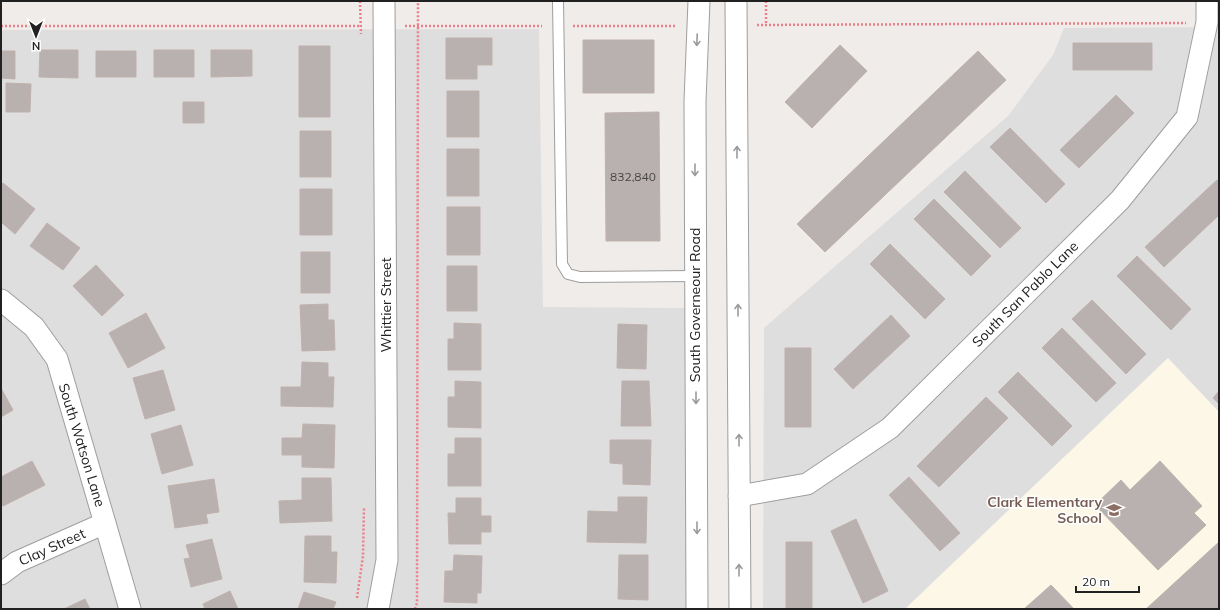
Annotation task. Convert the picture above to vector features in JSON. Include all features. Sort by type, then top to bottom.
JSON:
[{"type":"street","name":"Whittier Street","points":[[378,609],[387,560],[384,1]]},
{"type":"street","name":"South Governeour Road","points":[[697,609],[695,101],[699,1]]},
{"type":"street","points":[[736,1],[740,609]]},
{"type":"street","name":"South San Pablo Lane","points":[[739,496],[807,484],[890,428],[1120,200],[1186,117],[1207,22],[1207,1]]},
{"type":"street","name":"South Watson Lane","points":[[1,300],[34,327],[57,359],[130,609]]},
{"type":"street","name":"Clay Street","points":[[1,574],[17,562],[105,523]]},
{"type":"lane","points":[[558,1],[562,264],[568,274],[580,278],[695,276]]},
{"type":"path","points":[[415,609],[417,602],[418,1]]},
{"type":"path","points":[[766,1],[766,25]]},
{"type":"path","points":[[736,25],[1207,22]]},
{"type":"path","points":[[1,26],[698,26]]},
{"type":"shaded area","points":[[1219,27],[1219,412],[1167,359],[905,609],[763,609],[764,328],[1008,116],[1053,55],[1064,28]]},
{"type":"shaded area","points":[[539,29],[543,307],[687,308],[689,609],[1,609],[1,30]]},
{"type":"shaded area","name":"Clark Elementary School","points":[[1168,358],[1219,412],[1219,609],[905,609]]},
{"type":"building","points":[[446,38],[492,38],[492,65],[477,65],[477,79],[446,79]]},
{"type":"building","points":[[583,40],[654,40],[654,93],[583,93]]},
{"type":"building","points":[[1073,43],[1152,43],[1152,70],[1073,70]]},
{"type":"building","points":[[840,45],[867,71],[812,128],[785,102]]},
{"type":"building","points":[[299,46],[330,46],[330,117],[299,117]]},
{"type":"building","points":[[40,50],[78,50],[78,78],[39,77]]},
{"type":"building","points":[[154,50],[194,50],[194,77],[154,77]]},
{"type":"building","points":[[211,50],[252,50],[252,76],[211,77]]},
{"type":"building","points":[[1,51],[15,51],[15,79],[1,78]]},
{"type":"building","points":[[96,51],[136,51],[136,77],[96,77]]},
{"type":"building","points":[[978,51],[1006,80],[825,252],[797,224]]},
{"type":"building","points":[[6,83],[31,84],[30,112],[6,112]]},
{"type":"building","points":[[447,91],[479,91],[479,137],[447,137]]},
{"type":"building","points":[[1116,95],[1134,113],[1079,168],[1060,150]]},
{"type":"building","points":[[183,102],[204,102],[204,123],[183,123]]},
{"type":"building","points":[[659,112],[660,241],[606,241],[605,113]]},
{"type":"building","points":[[1010,128],[1065,184],[1046,203],[990,147]]},
{"type":"building","points":[[300,131],[331,131],[331,177],[300,177]]},
{"type":"building","points":[[447,149],[479,149],[479,196],[447,196]]},
{"type":"building","points":[[965,171],[1021,228],[1000,248],[944,192]]},
{"type":"building","points":[[1217,180],[1219,182],[1219,215],[1164,267],[1145,247]]},
{"type":"building","points":[[3,183],[35,209],[15,234],[1,222],[1,186]]},
{"type":"building","points":[[300,189],[332,189],[332,235],[300,235]]},
{"type":"building","points":[[934,199],[991,256],[971,276],[914,219]]},
{"type":"building","points":[[447,207],[480,207],[480,255],[447,255]]},
{"type":"building","points":[[47,223],[80,248],[63,270],[30,246]]},
{"type":"building","points":[[890,244],[945,299],[925,319],[870,264]]},
{"type":"building","points":[[301,252],[330,252],[330,293],[301,293]]},
{"type":"building","points":[[1137,256],[1191,309],[1171,330],[1117,276]]},
{"type":"building","points":[[96,265],[124,295],[102,316],[73,286]]},
{"type":"building","points":[[447,266],[477,266],[477,311],[447,311]]},
{"type":"building","points":[[1092,300],[1146,354],[1126,374],[1072,319]]},
{"type":"building","points":[[328,304],[328,320],[334,320],[335,350],[302,351],[300,305]]},
{"type":"building","points":[[146,313],[165,348],[128,368],[109,333]]},
{"type":"building","points":[[891,315],[910,336],[853,389],[834,369]]},
{"type":"building","points":[[454,323],[481,324],[481,370],[448,370],[448,339],[454,339]]},
{"type":"building","points":[[618,324],[647,325],[646,369],[617,368]]},
{"type":"building","points":[[1062,328],[1116,383],[1096,402],[1042,348]]},
{"type":"building","points":[[785,348],[811,348],[811,427],[785,427]]},
{"type":"building","points":[[302,362],[328,363],[328,377],[334,377],[333,407],[281,406],[281,387],[301,387]]},
{"type":"building","points":[[163,370],[175,410],[145,419],[133,378]]},
{"type":"building","points":[[1018,372],[1072,426],[1052,446],[998,392]]},
{"type":"building","points":[[455,381],[481,382],[481,428],[448,427],[448,397],[455,397]]},
{"type":"building","points":[[622,381],[649,381],[651,426],[621,426]]},
{"type":"building","points":[[1,388],[13,410],[1,417]]},
{"type":"building","points":[[1219,391],[1219,404],[1213,398]]},
{"type":"building","points":[[986,397],[1008,418],[939,487],[917,466]]},
{"type":"building","points":[[303,424],[335,425],[334,468],[302,467],[302,455],[282,455],[282,438],[302,438]]},
{"type":"building","points":[[181,425],[193,465],[162,474],[151,434]]},
{"type":"building","points":[[455,438],[481,438],[481,486],[448,486],[448,454],[455,454]]},
{"type":"building","points":[[610,440],[651,440],[650,485],[623,484],[623,464],[610,463]]},
{"type":"building","points":[[32,461],[45,485],[3,506],[1,503],[1,477]]},
{"type":"building","points":[[1160,461],[1202,506],[1194,513],[1206,525],[1158,570],[1095,505],[1121,480],[1130,490]]},
{"type":"building","points":[[909,477],[960,533],[940,551],[889,495]]},
{"type":"building","points":[[302,478],[331,478],[332,521],[280,523],[279,501],[302,500]]},
{"type":"building","points":[[214,479],[219,512],[206,514],[208,523],[175,528],[168,486]]},
{"type":"building","points":[[618,497],[647,497],[646,543],[587,542],[588,511],[618,512]]},
{"type":"building","points":[[456,498],[481,498],[481,516],[491,516],[491,532],[481,532],[481,544],[449,544],[448,513],[456,513]]},
{"type":"building","points":[[856,519],[888,591],[863,603],[831,531]]},
{"type":"building","points":[[305,536],[331,536],[331,552],[337,552],[336,583],[304,582]]},
{"type":"building","points":[[212,539],[222,579],[191,587],[184,559],[190,558],[186,545]]},
{"type":"building","points":[[786,542],[812,542],[812,609],[786,609]]},
{"type":"building","points":[[1219,542],[1219,609],[1146,609]]},
{"type":"building","points":[[454,555],[482,556],[481,593],[477,593],[477,603],[444,602],[445,571],[453,571]]},
{"type":"building","points":[[619,555],[648,555],[648,600],[618,599]]},
{"type":"building","points":[[1051,585],[1074,609],[1024,609]]},
{"type":"building","points":[[230,591],[238,609],[205,609],[203,604]]},
{"type":"building","points":[[304,592],[336,602],[333,609],[298,609]]},
{"type":"building","points":[[85,599],[90,609],[64,609]]},
{"type":"place","name":"Clark Elementary School","points":[[1114,510]]}]
